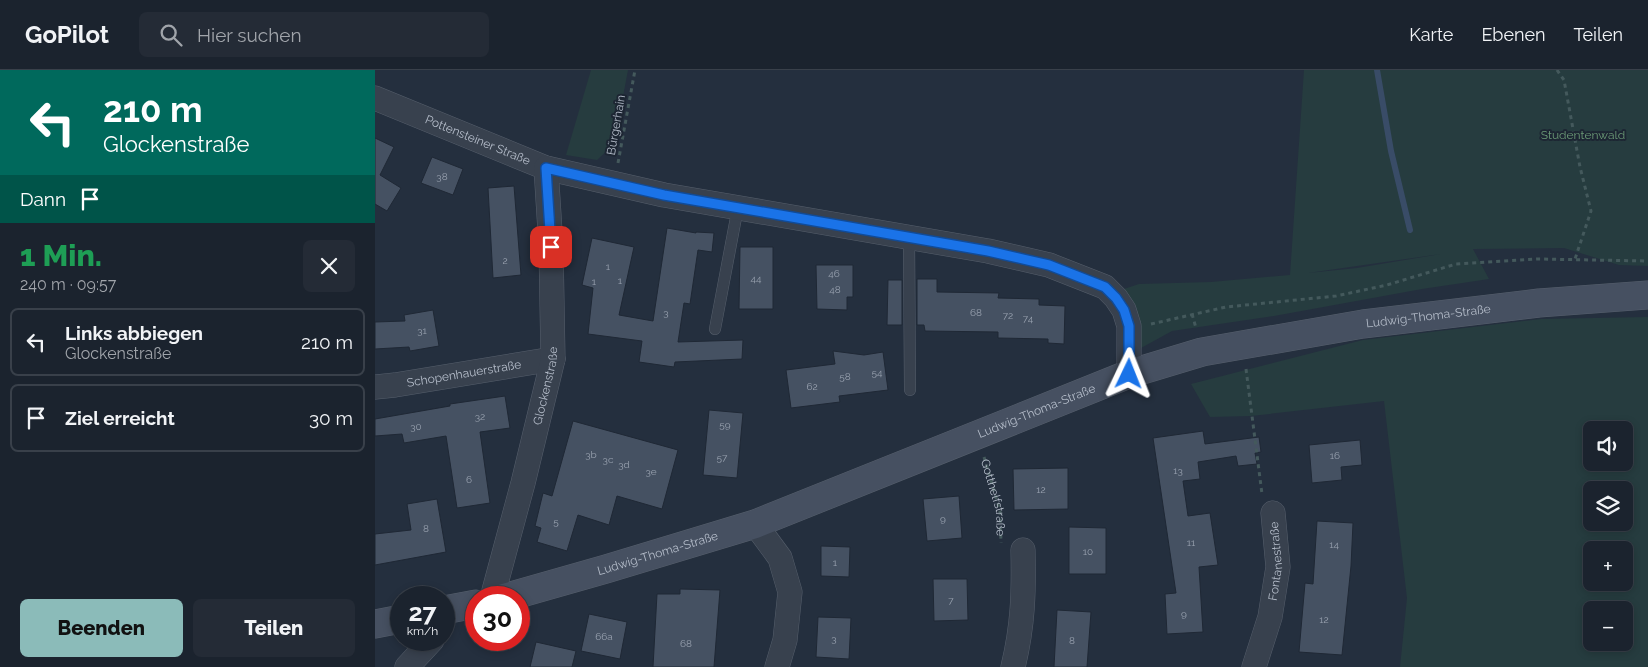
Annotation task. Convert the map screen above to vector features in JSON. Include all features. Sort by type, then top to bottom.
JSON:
[{"type":"street","name":"Pottensteiner Straße","points":[[375,98],[546,168],[664,195],[988,251],[1041,263],[1092,281],[1105,287],[1124,310],[1129,326],[1129,374]]},
{"type":"street","name":"Glockenstraße","points":[[495,586],[523,483],[553,359],[551,247],[546,168]]},
{"type":"street","name":"Ludwig-Thoma-Straße","points":[[530,591],[755,524],[1129,374],[1203,352],[1363,324],[1539,303],[1648,295]]},
{"type":"street","name":"Schopenhauerstraße","points":[[375,387],[553,359]]},
{"type":"street","name":"Fontanestraße","points":[[1254,667],[1270,617],[1278,566],[1273,513]]},
{"type":"street","points":[[755,524],[780,558],[790,592],[785,640],[777,667]]},
{"type":"street","points":[[1013,667],[1020,637],[1024,592],[1023,550]]},
{"type":"street","points":[[375,624],[390,621]]},
{"type":"street","points":[[407,667],[422,651]]},
{"type":"lane","points":[[715,329],[738,207]]},
{"type":"lane","points":[[909,237],[910,390]]},
{"type":"path","name":"Bürgerhain","points":[[614,184],[635,70]]},
{"type":"path","points":[[1557,70],[1563,80],[1591,211],[1575,259]]},
{"type":"path","points":[[1129,326],[1147,325],[1226,307],[1337,296],[1387,285],[1456,264],[1538,259],[1648,260]]},
{"type":"path","name":"Fontanestraße","points":[[1246,366],[1262,498],[1273,513]]},
{"type":"path","name":"Gotthelfstraße","points":[[977,434],[1000,511],[1001,544],[1023,550]]},
{"type":"green space","points":[[591,70],[628,70],[614,144],[597,160],[566,155]]},
{"type":"green space","name":"Studentenwald","points":[[1304,70],[1648,70],[1648,266],[1619,265],[1564,248],[1473,249],[1489,279],[1422,289],[1274,316],[1172,331],[1141,348],[1130,299],[1121,290],[1139,284],[1211,282],[1290,275]],"holes":[[[1441,254],[1357,268],[1308,273]]]},
{"type":"green space","points":[[1648,317],[1648,667],[1400,667],[1407,598],[1384,401],[1251,416],[1210,417],[1191,384],[1363,340],[1541,319]]},
{"type":"building","points":[[375,138],[394,147],[380,175],[401,188],[387,211],[375,204]]},
{"type":"building","points":[[432,157],[463,169],[453,195],[421,183]]},
{"type":"building","points":[[514,186],[521,275],[493,278],[488,188]]},
{"type":"building","points":[[667,228],[696,233],[714,233],[712,252],[698,250],[690,304],[684,303],[678,342],[743,340],[742,359],[675,362],[674,367],[639,362],[642,341],[588,334],[593,288],[582,285],[592,238],[634,247],[619,315],[653,321]]},
{"type":"building","points":[[740,247],[773,247],[773,309],[739,309]]},
{"type":"building","points":[[816,265],[853,265],[853,297],[847,297],[847,310],[817,309]]},
{"type":"building","points":[[917,279],[937,279],[937,292],[999,293],[998,298],[1039,299],[1039,305],[1065,306],[1064,344],[1048,343],[1048,339],[998,338],[998,332],[925,331],[924,325],[917,325]]},
{"type":"building","points":[[888,280],[902,280],[902,325],[887,325]]},
{"type":"building","points":[[433,310],[439,346],[410,351],[409,347],[375,349],[375,322],[405,321],[404,315]]},
{"type":"building","points":[[833,351],[864,355],[883,352],[888,390],[839,396],[840,402],[791,408],[786,370],[835,364]]},
{"type":"building","points":[[505,396],[510,428],[480,432],[490,503],[457,508],[446,436],[404,443],[402,434],[375,436],[375,419],[450,406],[450,404]]},
{"type":"building","points":[[709,410],[743,413],[737,478],[703,475]]},
{"type":"building","points":[[573,421],[678,450],[662,509],[617,496],[609,525],[578,515],[567,551],[537,542],[541,528],[535,526],[543,493],[552,496]]},
{"type":"building","points":[[1203,431],[1205,444],[1259,437],[1261,452],[1255,453],[1257,464],[1238,466],[1236,456],[1198,462],[1200,479],[1183,481],[1188,516],[1210,513],[1218,565],[1199,567],[1203,632],[1167,634],[1165,594],[1176,593],[1153,438]]},
{"type":"building","points":[[1360,440],[1362,465],[1341,467],[1342,480],[1312,483],[1309,445]]},
{"type":"building","points":[[1068,468],[1068,509],[1014,510],[1013,469]]},
{"type":"building","points":[[959,496],[962,538],[927,541],[923,499]]},
{"type":"building","points":[[437,499],[446,552],[375,565],[375,534],[411,530],[407,504]]},
{"type":"building","points":[[1317,521],[1353,523],[1351,566],[1342,655],[1299,652],[1305,583],[1313,584]]},
{"type":"building","points":[[1069,527],[1106,528],[1106,574],[1069,574]]},
{"type":"building","points":[[821,546],[850,547],[849,577],[821,576]]},
{"type":"building","points":[[933,579],[967,579],[968,620],[934,621]]},
{"type":"building","points":[[680,589],[720,590],[714,667],[653,667],[657,594],[680,594]]},
{"type":"building","points":[[1057,610],[1091,612],[1087,667],[1054,667]]},
{"type":"building","points":[[589,614],[627,622],[620,659],[581,651]]},
{"type":"building","points":[[818,617],[851,618],[849,659],[816,657]]},
{"type":"building","points":[[536,642],[576,651],[572,667],[530,667]]},
{"type":"waterway","points":[[1377,70],[1391,151],[1410,230]]},
{"type":"route","points":[[551,247],[546,168],[664,195],[988,251],[1049,265],[1105,287],[1124,310],[1129,326],[1129,374]]}]
